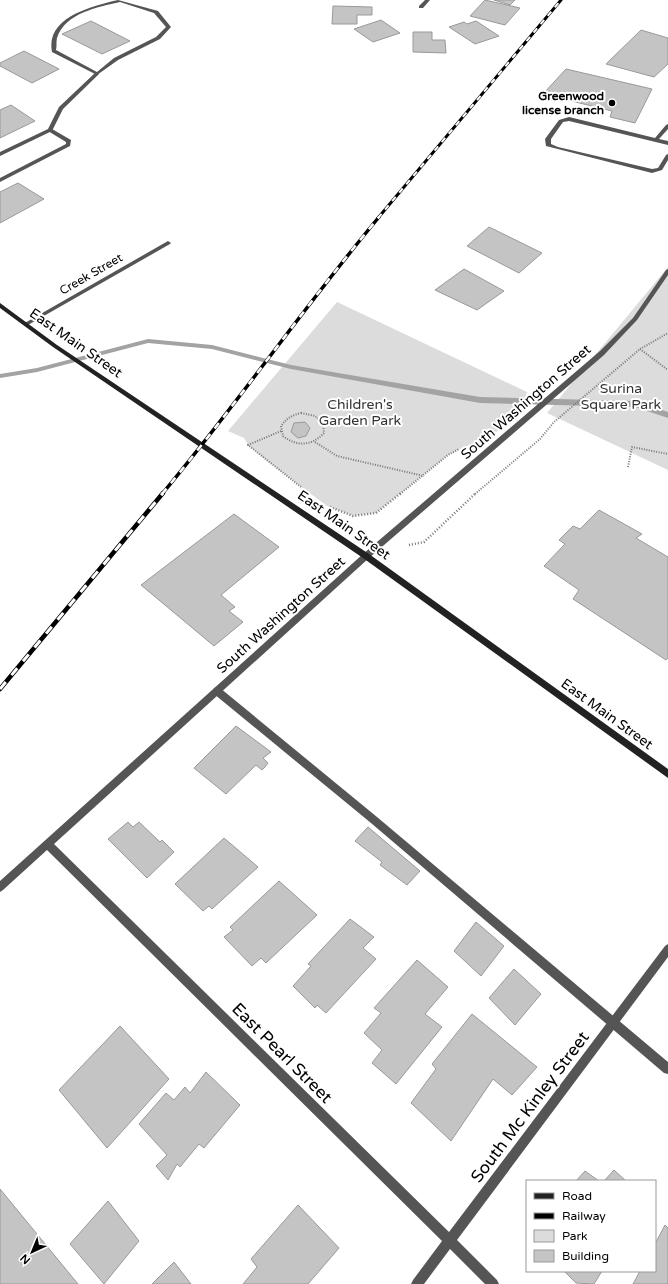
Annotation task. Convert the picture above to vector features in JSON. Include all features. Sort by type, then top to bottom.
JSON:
[{"type":"main road","name":"East Main Street","points":[[0,305],[65,352],[366,556],[668,774]]},
{"type":"street","points":[[421,6],[428,0]]},
{"type":"street","points":[[0,154],[50,130],[61,108],[97,74],[116,59],[158,38],[169,27],[156,12],[120,1],[91,7],[71,17],[57,29],[52,40],[54,51],[97,74]]},
{"type":"street","points":[[668,143],[569,119],[561,121],[548,139],[548,144],[556,148],[652,171],[660,170],[668,156]]},
{"type":"street","points":[[656,140],[668,126]]},
{"type":"street","points":[[0,180],[68,146],[68,141],[50,130]]},
{"type":"street","name":"Creek Street","points":[[26,324],[168,243]]},
{"type":"street","name":"South Washington Street","points":[[0,887],[366,556],[602,353],[635,319],[668,271]]},
{"type":"street","points":[[217,691],[374,820],[668,1069]]},
{"type":"street","name":"East Pearl Street","points":[[48,845],[493,1284]]},
{"type":"street","name":"South Mc Kinley Street","points":[[418,1284],[668,949]]},
{"type":"path","points":[[402,547],[424,542],[470,498],[540,438],[554,422],[640,350],[668,333]]},
{"type":"path","points":[[640,350],[668,370]]},
{"type":"path","points":[[294,414],[308,414],[320,419],[325,428],[324,434],[315,442],[308,444],[293,443],[283,436],[281,431],[284,421],[294,414]]},
{"type":"path","points":[[281,431],[248,445],[303,489]]},
{"type":"path","points":[[315,442],[337,456],[424,476]]},
{"type":"path","points":[[327,506],[353,516],[376,513],[424,476],[448,455],[465,446]]},
{"type":"path","points":[[628,467],[632,447],[668,454]]},
{"type":"green space","name":"Surina Square Park","points":[[668,267],[668,470],[547,413]]},
{"type":"green space","name":"Children's Garden Park","points":[[337,302],[527,392],[521,410],[496,432],[448,455],[376,513],[353,516],[327,506],[267,461],[248,445],[244,438],[228,431]]},
{"type":"building","points":[[485,0],[520,8],[505,25],[470,16]]},
{"type":"building","points":[[494,0],[515,0],[510,5]]},
{"type":"building","points":[[333,6],[372,7],[372,15],[357,15],[357,24],[332,24]]},
{"type":"building","points":[[381,20],[400,33],[373,42],[354,29]]},
{"type":"building","points":[[91,21],[130,41],[102,54],[62,34]]},
{"type":"building","points":[[476,21],[499,36],[475,44],[449,27],[464,22],[467,24]]},
{"type":"building","points":[[641,30],[668,38],[668,64],[654,77],[606,64]]},
{"type":"building","points":[[413,32],[432,32],[432,40],[445,40],[446,53],[413,52]]},
{"type":"building","points":[[24,51],[59,69],[32,83],[0,66],[0,63]]},
{"type":"building","name":"Greenwood license branch","points":[[566,69],[652,89],[635,123],[610,117],[612,111],[543,94]]},
{"type":"building","points":[[11,105],[35,121],[0,138],[0,110]]},
{"type":"building","points":[[18,183],[44,199],[0,223],[0,192]]},
{"type":"building","points":[[489,227],[542,253],[519,273],[467,246]]},
{"type":"building","points":[[464,269],[504,291],[477,310],[435,290]]},
{"type":"building","points":[[305,422],[310,428],[306,436],[298,438],[291,432],[294,423]]},
{"type":"building","points":[[599,510],[642,534],[636,538],[668,557],[668,658],[666,660],[573,599],[579,590],[544,566],[565,544],[559,540],[573,526],[580,529]]},
{"type":"building","points":[[234,514],[279,547],[221,595],[235,607],[229,611],[243,622],[214,646],[141,585]]},
{"type":"building","points":[[236,726],[271,752],[263,758],[268,763],[262,770],[256,765],[226,794],[194,768]]},
{"type":"building","points":[[128,822],[133,827],[139,822],[160,842],[162,840],[174,852],[147,878],[108,839]]},
{"type":"building","points":[[368,827],[420,871],[407,885],[380,865],[382,862],[355,841]]},
{"type":"building","points":[[224,838],[258,867],[212,909],[209,906],[203,911],[175,884]]},
{"type":"building","points":[[279,881],[317,915],[266,963],[261,958],[252,966],[224,937],[233,930],[230,927]]},
{"type":"building","points":[[350,919],[374,937],[363,948],[376,959],[326,1013],[317,1005],[315,1008],[293,986],[311,966],[308,964]]},
{"type":"building","points":[[476,922],[504,946],[481,976],[454,951]]},
{"type":"building","points":[[417,960],[448,987],[425,1014],[442,1027],[396,1084],[372,1063],[382,1050],[364,1033],[381,1013],[374,1008]]},
{"type":"building","points":[[514,969],[541,994],[515,1025],[489,998]]},
{"type":"building","points":[[472,1014],[537,1067],[512,1095],[493,1079],[451,1141],[411,1103],[436,1069],[432,1064]]},
{"type":"building","points":[[120,1026],[169,1079],[107,1148],[59,1090]]},
{"type":"building","points":[[206,1072],[240,1105],[204,1148],[199,1144],[180,1167],[177,1164],[168,1180],[156,1166],[167,1155],[139,1124],[166,1093],[174,1100],[185,1087],[190,1093]]},
{"type":"building","points":[[614,1170],[625,1180],[605,1180]]},
{"type":"building","points":[[585,1171],[598,1180],[577,1180]]},
{"type":"building","points":[[0,1189],[78,1284],[0,1284]]},
{"type":"building","points":[[108,1201],[139,1241],[104,1284],[70,1244]]},
{"type":"building","points":[[298,1205],[339,1248],[308,1284],[243,1284],[257,1267],[251,1259]]},
{"type":"building","points":[[665,1225],[668,1228],[668,1284],[633,1284],[639,1272],[656,1272],[656,1242]]},
{"type":"building","points":[[174,1262],[191,1284],[152,1284]]},
{"type":"building","points":[[565,1272],[601,1272],[594,1284],[576,1283]]},
{"type":"waterway","points":[[0,376],[37,370],[148,341],[212,347],[291,367],[480,400],[635,404],[668,415]]},
{"type":"railway","points":[[378,218],[561,0]]},
{"type":"railway","points":[[162,494],[379,217]]},
{"type":"railway","points":[[0,689],[163,493]]},
{"type":"place","name":"Greenwood license branch","points":[[612,103]]}]
